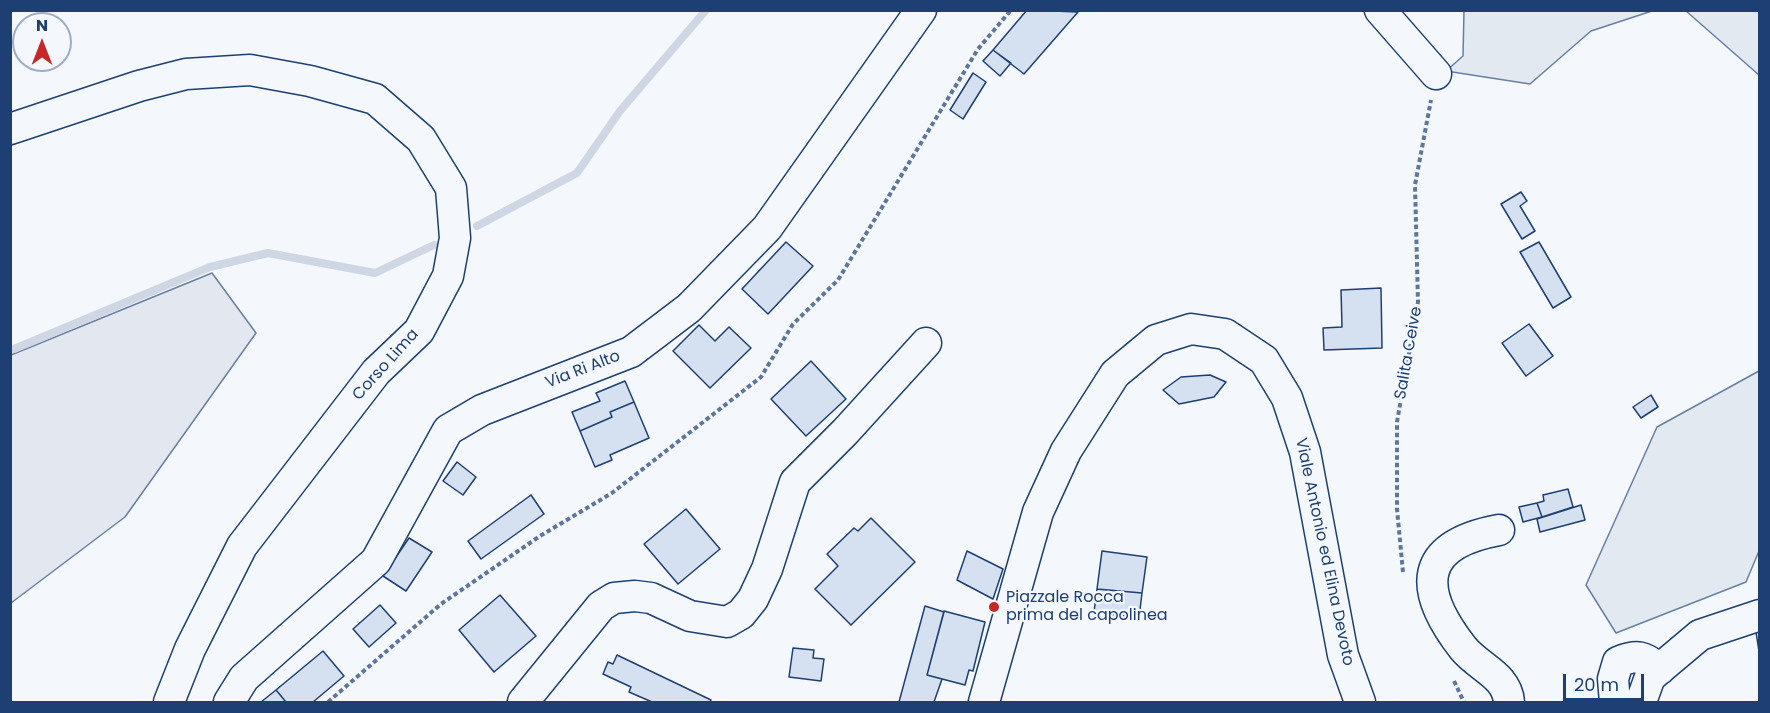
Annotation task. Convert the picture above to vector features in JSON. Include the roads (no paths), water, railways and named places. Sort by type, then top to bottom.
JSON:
[{"type":"street","name":"Via Ri Alto","points":[[229,702],[244,678],[376,561],[448,430],[482,410],[631,352],[689,308],[767,228],[921,10]]},
{"type":"street","points":[[1380,10],[1436,74]]},
{"type":"street","name":"Corso Lima","points":[[10,129],[139,86],[186,74],[250,70],[310,81],[375,99],[421,139],[451,188],[455,237],[448,276],[418,331],[376,372],[242,546],[190,648],[169,702]]},
{"type":"street","name":"Viale Antonio ed Elina Devoto","points":[[984,702],[1038,512],[1066,451],[1115,374],[1156,340],[1191,328],[1225,334],[1264,360],[1287,398],[1305,452],[1343,655],[1360,702]]},
{"type":"street","points":[[523,702],[601,606],[614,598],[651,598],[690,616],[727,622],[741,614],[753,599],[767,569],[795,482],[845,432],[926,343]]},
{"type":"street","points":[[1499,530],[1471,535],[1450,547],[1442,554],[1432,571],[1434,591],[1442,616],[1464,649],[1503,681],[1509,702]]},
{"type":"street","points":[[1641,702],[1650,677],[1700,635],[1760,615]]},
{"type":"street","points":[[1615,702],[1613,679],[1618,662],[1634,655],[1645,657],[1660,669]]},
{"type":"waterway","points":[[477,226],[577,173],[620,111],[706,10]]},
{"type":"waterway","points":[[14,349],[210,267],[268,253],[375,273],[434,245]]},
{"type":"place","name":"Piazzale Rocca prima del capolinea","points":[[994,607]]}]
